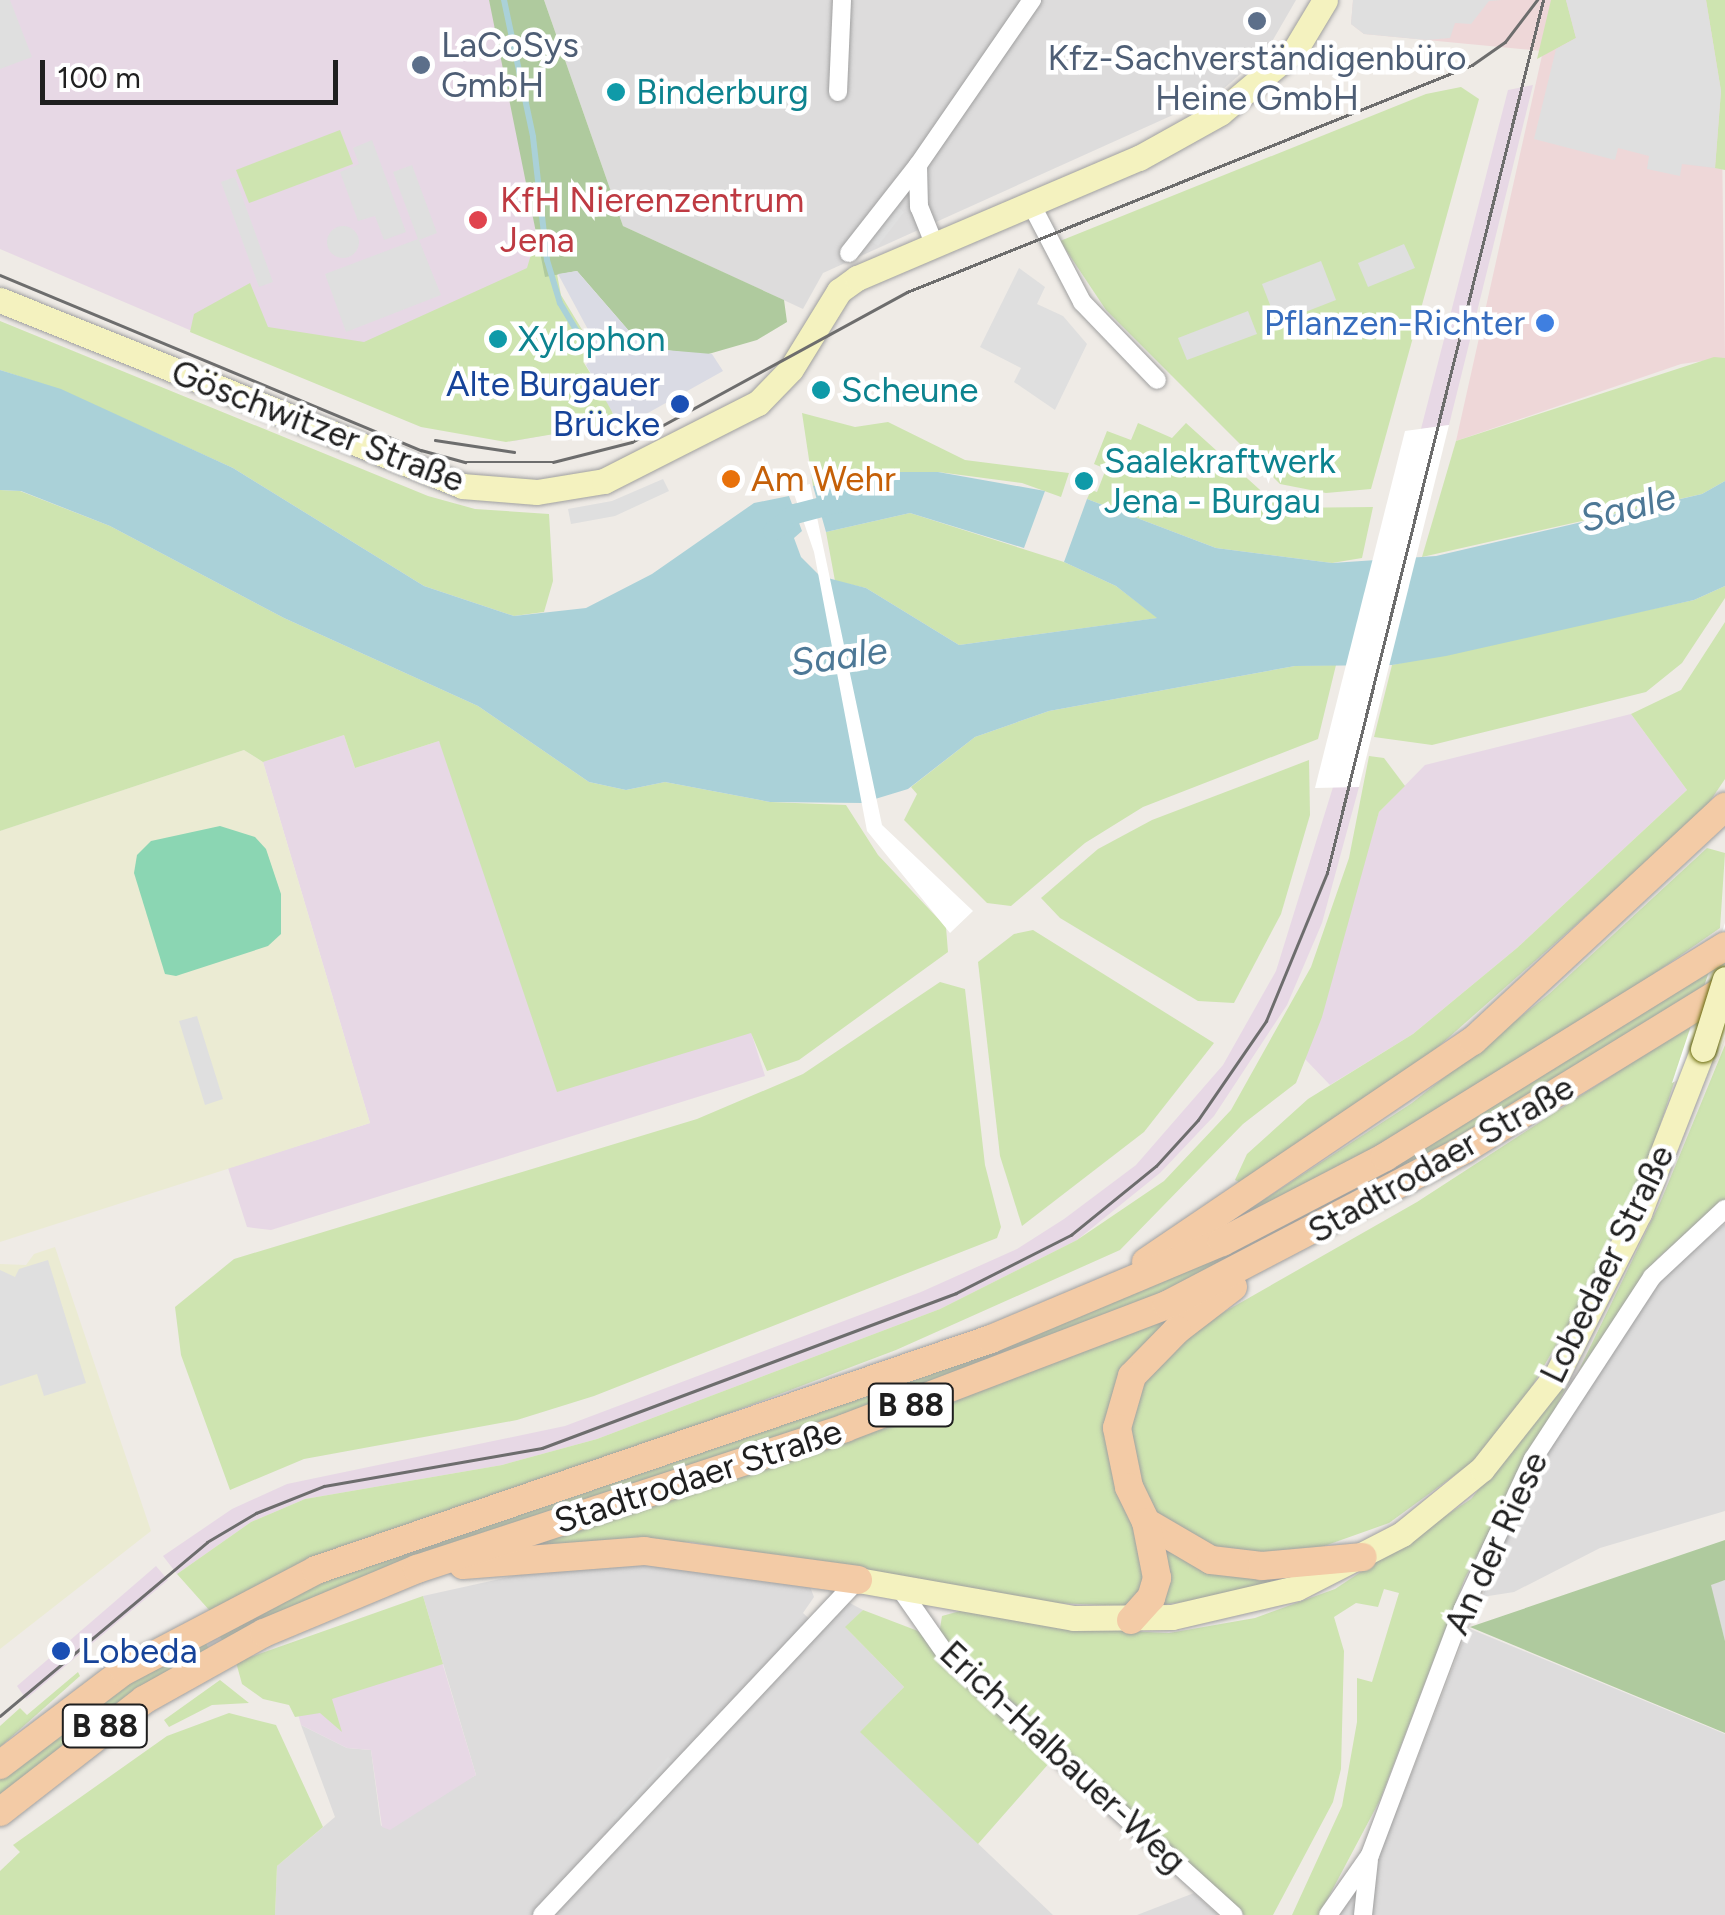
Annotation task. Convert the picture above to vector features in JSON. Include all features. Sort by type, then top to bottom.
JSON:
[{"type":"main road","name":"Göschwitzer Straße","points":[[0,300],[423,474],[462,486],[537,492],[644,466],[758,403],[791,369],[839,291],[933,241],[1139,158],[1220,113],[1294,50],[1325,0]]},
{"type":"main road","points":[[1092,1300],[1473,1041],[1725,807]]},
{"type":"main road","name":"Stadtrodaer Straße","points":[[0,1765],[124,1671],[316,1570],[1092,1300],[1385,1157],[1725,946]]},
{"type":"main road","name":"Lobedaer Straße","points":[[858,1580],[1074,1618],[1131,1620],[1256,1601],[1363,1557],[1470,1480],[1557,1374],[1639,1213],[1704,1049],[1725,979]]},
{"type":"main road","name":"Stadtrodaer Straße","points":[[0,1812],[84,1741],[209,1662],[417,1569],[970,1384],[1167,1305],[1282,1250],[1465,1149],[1725,988]]},
{"type":"main road","points":[[1131,1620],[1151,1598],[1157,1578],[1146,1522],[1119,1462],[1117,1428],[1127,1386],[1177,1330],[1282,1250]]},
{"type":"main road","points":[[1146,1522],[1210,1560],[1262,1566],[1363,1557]]},
{"type":"main road","points":[[417,1569],[644,1552],[858,1580]]},
{"type":"street","points":[[838,92],[845,52],[842,0]]},
{"type":"street","points":[[849,253],[986,74],[1032,0]]},
{"type":"street","points":[[918,164],[918,207],[933,241]]},
{"type":"street","points":[[1030,202],[1082,302],[1157,380]]},
{"type":"street","name":"An der Riese","points":[[1328,1915],[1370,1855],[1462,1609],[1533,1459],[1652,1277],[1725,1209]]},
{"type":"street","points":[[542,1915],[858,1580]]},
{"type":"street","name":"Erich-Halbauer-Weg","points":[[901,1590],[948,1657],[1234,1915]]},
{"type":"street","points":[[1363,1915],[1370,1855]]},
{"type":"shaded area","points":[[0,0],[489,0],[506,61],[549,305],[616,422],[514,441],[192,331],[0,249]]},
{"type":"shaded area","points":[[0,0],[10,0],[32,57],[0,69]]},
{"type":"shaded area","points":[[544,0],[1296,0],[1266,52],[1215,96],[823,273],[803,309],[623,226]]},
{"type":"shaded area","points":[[1353,0],[1720,0],[1725,358],[1681,364],[1456,441],[1543,51],[1364,34],[1351,24]]},
{"type":"shaded area","points":[[1353,0],[1502,0],[1489,1],[1471,24],[1455,23],[1450,38],[1427,40],[1364,34],[1351,24]]},
{"type":"shaded area","points":[[1566,0],[1706,0],[1721,91],[1715,168],[1682,164],[1680,176],[1647,169],[1649,156],[1618,148],[1615,160],[1534,139],[1556,49],[1576,38]]},
{"type":"shaded area","points":[[1533,85],[1449,425],[1421,429],[1508,90]]},
{"type":"shaded area","points":[[372,140],[406,232],[384,240],[375,216],[358,221],[340,172],[359,164],[353,148]]},
{"type":"shaded area","points":[[412,165],[437,233],[419,240],[441,295],[346,332],[325,274],[418,239],[393,172]]},
{"type":"shaded area","points":[[235,177],[273,282],[259,287],[221,182]]},
{"type":"shaded area","points":[[889,200],[904,212],[878,246],[863,235]]},
{"type":"shaded area","points":[[343,226],[354,231],[359,242],[354,253],[343,258],[332,253],[327,242],[332,231]]},
{"type":"shaded area","points":[[1404,244],[1415,268],[1368,287],[1358,263]]},
{"type":"shaded area","points":[[1321,261],[1336,300],[1277,323],[1262,284]]},
{"type":"shaded area","points":[[1019,268],[1045,287],[1037,304],[1063,316],[1087,344],[1055,410],[1014,382],[1021,368],[980,347]]},
{"type":"shaded area","points":[[577,271],[629,331],[665,350],[712,354],[723,371],[621,428],[586,365],[599,350],[558,274]]},
{"type":"shaded area","points":[[1248,311],[1257,334],[1187,360],[1178,338]]},
{"type":"shaded area","points":[[1335,315],[1378,321],[1376,336],[1333,332]]},
{"type":"shaded area","points":[[663,479],[669,491],[615,516],[571,524],[568,509],[612,501]]},
{"type":"shaded area","points":[[1631,714],[1687,790],[1517,948],[1413,1034],[1330,1085],[1305,1059],[1379,812],[1425,765]]},
{"type":"shaded area","points":[[344,735],[355,768],[439,741],[454,773],[751,1032],[765,1076],[271,1230],[247,1227],[228,1168],[370,1123],[263,762]]},
{"type":"shaded area","points":[[1333,787],[1359,787],[1322,923],[1287,1005],[1214,1116],[1160,1173],[1077,1240],[940,1309],[597,1439],[502,1465],[305,1499],[251,1522],[177,1574],[163,1556],[232,1509],[287,1484],[565,1426],[921,1292],[1017,1249],[1064,1219],[1136,1165],[1223,1065],[1276,971]]},
{"type":"shaded area","points":[[197,1016],[223,1099],[205,1105],[179,1021]]},
{"type":"shaded area","points":[[1725,1224],[1725,1511],[1600,1548],[1514,1592],[1482,1597],[1534,1470],[1655,1282]]},
{"type":"shaded area","points":[[48,1260],[86,1383],[44,1396],[37,1374],[0,1386],[0,1270],[15,1277],[19,1269]]},
{"type":"shaded area","points":[[646,1562],[809,1584],[814,1597],[803,1613],[819,1628],[844,1600],[863,1610],[846,1628],[904,1687],[861,1732],[1053,1915],[275,1915],[277,1866],[335,1817],[301,1725],[347,1748],[371,1750],[381,1826],[476,1775],[423,1596],[522,1574]]},
{"type":"shaded area","points":[[156,1566],[168,1580],[26,1699],[17,1686]]},
{"type":"shaded area","points":[[1725,1580],[1725,1641],[1710,1584]]},
{"type":"shaded area","points":[[427,1612],[476,1775],[390,1830],[382,1827],[371,1750],[347,1748],[301,1725],[292,1692]]},
{"type":"shaded area","points":[[1468,1628],[1725,1734],[1725,1915],[1338,1915],[1404,1793]]},
{"type":"shaded area","points":[[668,1757],[672,1761],[618,1822],[613,1818]]},
{"type":"shaded area","points":[[1194,1893],[1218,1915],[1137,1915]]},
{"type":"green space","points":[[489,0],[544,0],[623,226],[784,300],[787,322],[757,340],[705,355],[665,350],[629,331],[577,271],[545,277]]},
{"type":"green space","points":[[1551,0],[1566,0],[1576,38],[1537,59]]},
{"type":"green space","points":[[1706,0],[1725,0],[1725,170],[1715,168],[1721,91]]},
{"type":"green space","points":[[1461,87],[1479,99],[1371,489],[1326,493],[1280,484],[1106,310],[1060,241],[1426,94]]},
{"type":"green space","points":[[340,130],[353,164],[249,203],[236,170]]},
{"type":"green space","points":[[549,233],[561,295],[595,351],[584,363],[612,408],[614,424],[506,442],[421,427],[190,332],[194,314],[250,283],[268,327],[364,342],[527,268],[532,251]]},
{"type":"green space","points":[[0,321],[428,496],[475,509],[549,514],[553,581],[544,612],[514,616],[424,586],[233,468],[61,390],[0,370]]},
{"type":"green space","points":[[1714,357],[1725,358],[1725,481],[1702,494],[1422,557],[1456,441]]},
{"type":"green space","points":[[802,413],[855,427],[888,422],[965,460],[1069,473],[1061,497],[1022,483],[938,472],[813,486]]},
{"type":"green space","points":[[1138,423],[1172,438],[1186,423],[1280,508],[1373,507],[1362,558],[1332,563],[1216,548],[1087,499],[1091,490],[1097,492],[1106,469],[1094,464],[1107,431],[1131,440]]},
{"type":"green space","points":[[0,490],[20,491],[110,526],[284,618],[478,706],[589,782],[626,790],[665,782],[770,802],[846,805],[878,855],[946,927],[948,952],[799,1060],[767,1071],[751,1033],[557,1092],[439,741],[355,768],[344,735],[263,762],[244,750],[0,831]]},
{"type":"green space","points":[[910,513],[1064,562],[1116,586],[1158,618],[959,645],[866,588],[835,581],[826,532]]},
{"type":"green space","points":[[1725,586],[1725,598],[1682,663],[1646,692],[1432,745],[1374,737],[1392,665],[1694,600]]},
{"type":"green space","points":[[1725,622],[1725,779],[1702,813],[1412,1070],[1241,1183],[1235,1180],[1247,1154],[1308,1099],[1413,1034],[1517,948],[1687,790],[1631,714],[1681,690]]},
{"type":"green space","points":[[1336,665],[1318,739],[1143,807],[1085,843],[1011,906],[987,903],[904,820],[917,794],[911,787],[975,737],[1049,711],[1295,666]]},
{"type":"green space","points":[[244,750],[263,762],[370,1123],[0,1242],[0,831]]},
{"type":"green space","points":[[1369,756],[1384,758],[1405,786],[1379,812],[1322,1017],[1296,1083],[1243,1124],[1120,1250],[896,1350],[643,1446],[349,1544],[210,1611],[177,1574],[251,1522],[305,1499],[502,1465],[597,1439],[940,1309],[1077,1240],[1164,1181],[1231,1110],[1311,967],[1349,858]]},
{"type":"green space","points":[[1309,760],[1310,815],[1281,914],[1234,1003],[1198,1001],[1060,918],[1041,898],[1098,849],[1152,820]]},
{"type":"green space","points":[[220,826],[255,837],[266,849],[281,894],[281,934],[268,946],[176,976],[165,974],[134,873],[137,855],[151,841]]},
{"type":"green space","points":[[1707,848],[1725,853],[1720,928],[1570,1032],[1353,1161],[1236,1218],[1412,1103],[1549,994]]},
{"type":"green space","points":[[1033,930],[1214,1043],[1144,1132],[1022,1226],[1000,1156],[978,962],[1014,934]]},
{"type":"green space","points":[[1725,959],[1725,976],[1468,1134],[1198,1278],[1053,1340],[223,1642],[217,1632],[326,1580],[762,1432],[1462,1125]]},
{"type":"green space","points":[[940,982],[965,989],[985,1165],[1001,1227],[997,1238],[594,1396],[517,1420],[304,1459],[230,1490],[181,1355],[175,1307],[234,1259],[697,1119],[803,1074]]},
{"type":"green space","points":[[1694,1022],[1646,1168],[1576,1311],[1527,1395],[1474,1461],[1389,1523],[1313,1550],[1233,1554],[1173,1532],[1147,1504],[1127,1437],[1146,1374],[1203,1324],[1417,1202]]},
{"type":"green space","points":[[1725,1045],[1725,1200],[1658,1258],[1578,1372],[1660,1203]]},
{"type":"green space","points":[[55,1247],[151,1531],[0,1649],[0,1264],[26,1265],[34,1254]]},
{"type":"green space","points":[[1198,1303],[1119,1387],[1151,1572],[1130,1606],[1053,1603],[691,1542],[514,1549],[933,1409]]},
{"type":"green space","points":[[1561,1386],[1566,1388],[1465,1578],[1380,1800],[1319,1915],[1292,1915],[1342,1806],[1357,1722],[1357,1678],[1372,1682],[1399,1593],[1384,1589],[1378,1607],[1356,1603],[1334,1617],[1344,1651],[1341,1769],[1333,1802],[1273,1915],[1244,1915],[939,1635],[942,1616],[960,1611],[1076,1629],[1169,1633],[1255,1618],[1335,1589],[1471,1499]]},
{"type":"green space","points":[[1725,1540],[1725,1580],[1711,1585],[1725,1641],[1725,1733],[1470,1627]]},
{"type":"green space","points":[[1163,1548],[1292,1577],[1216,1598],[1160,1605]]},
{"type":"green space","points":[[423,1596],[443,1664],[332,1699],[342,1732],[320,1713],[295,1717],[289,1705],[263,1699],[242,1684],[236,1662]]},
{"type":"green space","points":[[863,1610],[918,1631],[1051,1761],[978,1844],[860,1732],[904,1687],[845,1627]]},
{"type":"green space","points":[[203,1638],[209,1649],[92,1721],[0,1797],[0,1780],[84,1710]]},
{"type":"green space","points":[[78,1672],[80,1676],[0,1747],[0,1726],[20,1708],[27,1715]]},
{"type":"green space","points":[[220,1680],[249,1703],[212,1705],[169,1727],[164,1720]]},
{"type":"green space","points":[[229,1713],[276,1725],[323,1827],[277,1866],[275,1915],[0,1915],[0,1871],[20,1852],[13,1845],[167,1736]]},
{"type":"water","name":"Saale","points":[[0,370],[61,389],[233,468],[424,586],[514,616],[586,608],[652,574],[754,503],[789,496],[802,531],[794,538],[801,557],[820,576],[866,588],[959,645],[1157,618],[1116,586],[1064,562],[1087,499],[1216,548],[1332,563],[1436,556],[1702,494],[1725,481],[1725,586],[1694,600],[1446,656],[1392,665],[1295,666],[1049,711],[975,737],[908,789],[862,803],[770,802],[665,782],[626,790],[589,782],[478,706],[284,618],[110,526],[21,491],[0,490]]},
{"type":"water","points":[[898,472],[938,472],[1045,491],[1024,548],[910,513],[826,532],[813,486]]},
{"type":"pier","points":[[1449,425],[1359,787],[1315,788],[1405,431]]},
{"type":"pier","points":[[810,484],[882,825],[973,911],[950,933],[867,831],[814,552],[792,488]]},
{"type":"pier","points":[[1725,923],[1725,1036],[1717,1060],[1672,1083]]},
{"type":"waterway","points":[[504,0],[533,137],[547,260],[560,303],[590,353]]},
{"type":"waterway","points":[[773,531],[795,514],[841,502]]},
{"type":"tram line","points":[[0,275],[421,450],[465,462],[553,462],[632,442],[907,292],[1472,65],[1505,42],[1537,0]]},
{"type":"tram line","points":[[0,1716],[207,1542],[256,1513],[324,1486],[542,1448],[956,1293],[1071,1235],[1156,1166],[1198,1120],[1266,1021],[1327,873],[1543,0]]},
{"type":"tram line","points":[[435,440],[514,452]]},
{"type":"place","name":"Kfz-Sachverständigenbüro Heine GmbH","points":[[1257,21]]},
{"type":"place","name":"LaCoSys GmbH","points":[[421,65]]},
{"type":"place","name":"Binderburg","points":[[616,92]]},
{"type":"place","name":"KfH Nierenzentrum Jena","points":[[478,220]]},
{"type":"place","name":"Pflanzen-Richter","points":[[1545,323]]},
{"type":"place","name":"Xylophon","points":[[498,339]]},
{"type":"place","name":"Scheune","points":[[821,390]]},
{"type":"place","name":"Alte Burgauer Brücke","points":[[680,404]]},
{"type":"place","name":"Am Wehr","points":[[731,479]]},
{"type":"place","name":"Saalekraftwerk Jena - Burgau","points":[[1084,481]]},
{"type":"place","name":"Lobeda","points":[[61,1651]]}]
